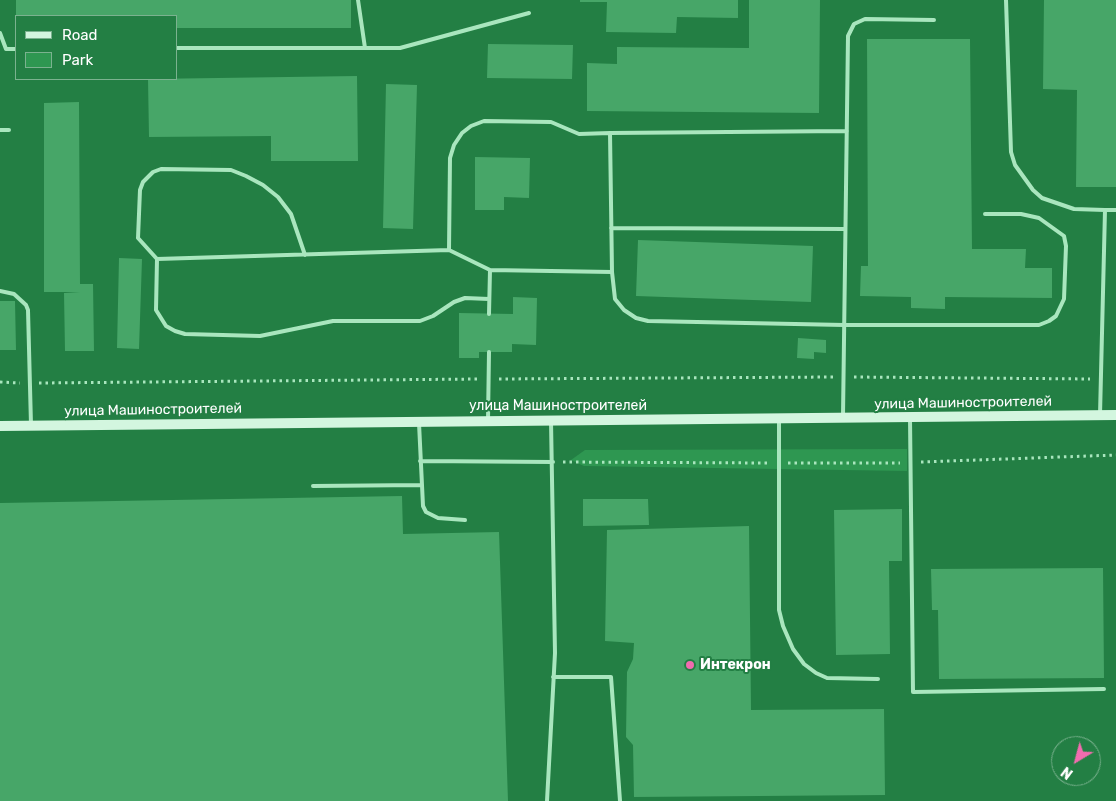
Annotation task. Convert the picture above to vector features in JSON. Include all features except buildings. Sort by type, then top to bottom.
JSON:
[{"type":"main road","name":"улица Машиностроителей","points":[[0,426],[1116,415]]},
{"type":"lane","points":[[358,0],[364,48]]},
{"type":"lane","points":[[1006,0],[1011,152],[1015,165],[1028,184],[1042,198],[1074,209],[1116,210]]},
{"type":"lane","points":[[178,48],[400,48],[530,13]]},
{"type":"lane","points":[[843,418],[848,36],[854,24],[865,19],[934,20]]},
{"type":"lane","points":[[0,33],[6,49],[15,49]]},
{"type":"lane","points":[[448,250],[450,158],[462,133],[484,121],[551,122],[579,134],[846,131]]},
{"type":"lane","points":[[0,130],[10,130]]},
{"type":"lane","points":[[610,133],[612,272],[615,299],[624,310],[636,318],[648,321],[1039,325],[1056,316],[1064,300],[1066,246],[1064,236],[1040,218],[1021,214],[985,214]]},
{"type":"lane","points":[[304,255],[291,214],[278,197],[263,185],[231,170],[161,169],[148,176],[140,190],[138,238],[157,260],[156,310],[166,326],[185,334],[260,336],[333,321],[420,321],[434,316],[454,302],[465,298],[489,299]]},
{"type":"lane","points":[[1100,415],[1105,210]]},
{"type":"lane","points":[[611,228],[845,230]]},
{"type":"lane","points":[[157,260],[448,250],[490,270],[612,272]]},
{"type":"lane","points":[[489,314],[490,270]]},
{"type":"lane","points":[[0,291],[14,294],[26,305],[28,310],[31,426]]},
{"type":"lane","points":[[488,420],[489,352]]},
{"type":"lane","points":[[780,417],[779,610],[793,649],[804,664],[816,673],[828,678],[878,679]]},
{"type":"lane","points":[[910,418],[913,692],[1104,689]]},
{"type":"lane","points":[[419,421],[421,500],[426,512],[438,518],[465,520]]},
{"type":"lane","points":[[547,801],[553,677],[553,462],[551,421]]},
{"type":"lane","points":[[420,461],[553,462]]},
{"type":"lane","points":[[313,486],[421,485]]},
{"type":"lane","points":[[553,677],[611,677],[620,801]]},
{"type":"path","points":[[0,382],[843,377],[1101,379]]},
{"type":"path","points":[[553,462],[911,463],[1116,455]]},
{"type":"green space","points":[[907,449],[907,471],[584,466],[571,460],[585,450]]},
{"type":"place","name":"Интекрон","points":[[690,665]]}]
